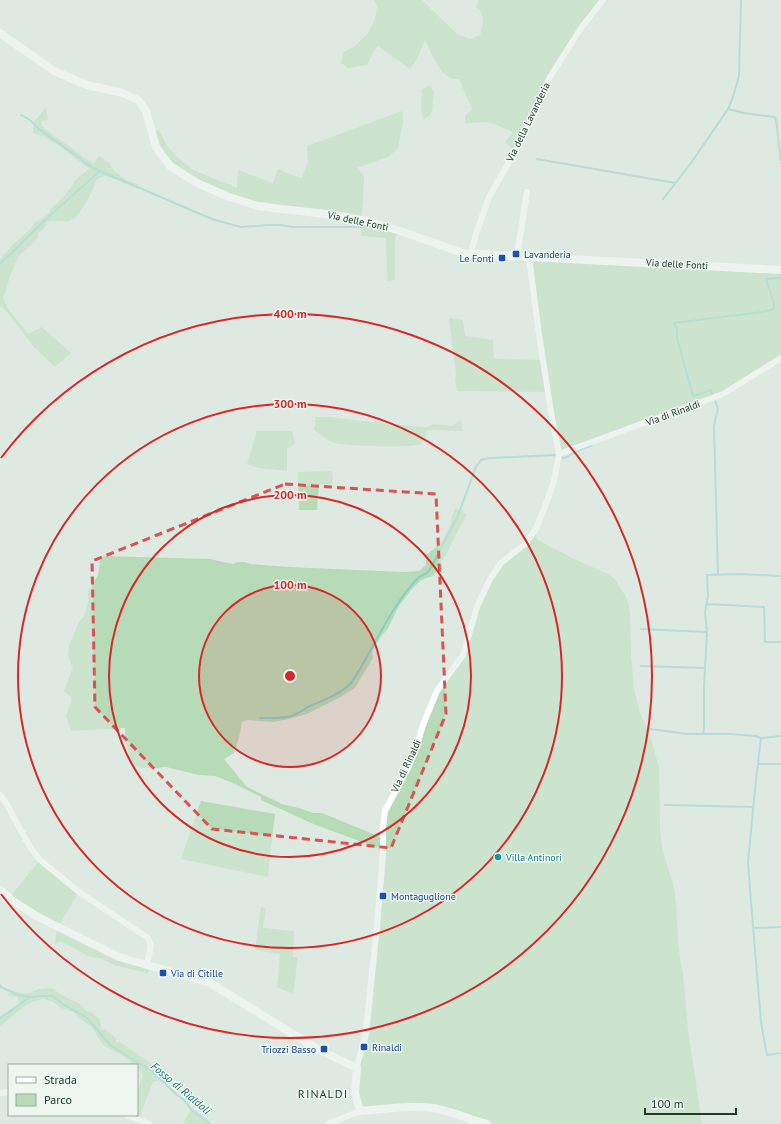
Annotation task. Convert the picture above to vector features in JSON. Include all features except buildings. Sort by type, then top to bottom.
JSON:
[{"type":"street","name":"Via della Lavanderia","points":[[471,253],[489,197],[521,141],[550,76],[581,28],[603,0]]},
{"type":"street","name":"Via delle Fonti","points":[[0,33],[54,71],[87,85],[123,93],[138,100],[146,110],[156,146],[170,166],[197,183],[228,197],[258,206],[335,215],[371,222],[463,253],[781,270]]},
{"type":"street","points":[[517,256],[527,192]]},
{"type":"street","name":"Via di Rinaldi","points":[[360,1111],[355,1093],[357,1068],[365,1038],[377,927],[385,810],[408,768],[416,749],[423,725],[438,691],[463,655],[477,607],[490,579],[501,563],[524,545],[536,529],[554,481],[559,454],[539,334],[529,257]]},
{"type":"street","name":"Via di Rinaldi","points":[[559,454],[723,394],[781,358]]},
{"type":"street","points":[[0,795],[38,858],[79,892],[148,938],[151,946],[147,965]]},
{"type":"street","points":[[0,890],[13,901],[38,917],[119,957],[210,983],[314,1047],[357,1068]]},
{"type":"street","points":[[328,1124],[360,1111],[414,1106],[435,1109],[487,1124]]},
{"type":"street","points":[[129,1116],[149,1124]]},
{"type":"highlighted area","points":[[285,484],[436,494],[446,714],[391,848],[212,829],[95,707],[92,561]]},
{"type":"green space","points":[[374,0],[422,0],[457,34],[470,39],[480,35],[482,27],[482,16],[476,7],[479,0],[603,0],[550,77],[515,151],[505,142],[513,132],[489,122],[465,123],[465,116],[472,109],[459,79],[448,77],[444,73],[436,62],[425,40],[416,61],[410,69],[378,46],[373,52],[367,65],[348,68],[341,63],[343,52],[354,47],[368,33],[375,19],[377,7]]},
{"type":"green space","points":[[427,86],[431,86],[434,92],[432,111],[429,116],[423,120],[421,90]]},
{"type":"green space","points":[[46,107],[48,120],[42,121],[41,124],[44,128],[93,164],[99,156],[109,162],[114,171],[128,181],[138,184],[138,189],[107,176],[97,179],[86,202],[78,214],[69,221],[47,222],[44,229],[38,233],[38,237],[18,257],[3,298],[9,310],[28,334],[42,327],[71,353],[55,367],[34,347],[7,312],[0,306],[0,259],[13,244],[30,230],[34,223],[48,214],[53,206],[57,204],[72,186],[75,180],[89,169],[61,147],[45,137],[33,132],[33,123]]},
{"type":"green space","points":[[402,111],[403,123],[398,148],[388,157],[357,168],[364,176],[361,220],[399,230],[395,239],[395,280],[387,281],[386,238],[361,236],[362,231],[355,219],[290,210],[229,197],[170,166],[152,132],[159,130],[167,146],[176,156],[193,170],[237,188],[238,170],[273,183],[278,169],[302,178],[308,163],[307,146]]},
{"type":"green space","points":[[529,257],[781,270],[781,358],[723,394],[559,454],[548,392],[457,391],[455,380],[456,374],[449,318],[463,320],[465,336],[493,340],[494,359],[543,360]]},
{"type":"green space","points":[[316,417],[330,417],[422,427],[427,427],[433,424],[453,426],[461,420],[462,431],[426,431],[425,439],[422,443],[417,445],[366,446],[342,444],[330,441],[314,430]]},
{"type":"green space","points":[[257,431],[292,431],[295,444],[287,449],[287,471],[259,468],[247,464]]},
{"type":"green space","points":[[332,471],[333,483],[319,485],[317,510],[299,510],[298,472]]},
{"type":"green space","points":[[455,508],[462,510],[467,515],[447,553],[433,576],[421,580],[399,606],[387,630],[372,651],[373,658],[355,688],[307,714],[273,722],[247,720],[242,722],[234,753],[224,759],[247,787],[282,804],[313,813],[322,813],[383,838],[385,811],[416,749],[437,691],[457,664],[477,607],[501,563],[534,532],[538,540],[614,578],[626,597],[629,606],[634,689],[640,713],[652,741],[659,768],[660,828],[662,848],[674,888],[678,945],[683,975],[688,1030],[702,1124],[487,1124],[435,1109],[360,1111],[357,1068],[370,1033],[386,857],[375,847],[311,823],[261,800],[261,797],[235,784],[215,776],[199,775],[166,767],[140,768],[133,766],[128,759],[129,753],[126,744],[125,728],[71,731],[66,716],[72,699],[64,691],[73,670],[68,655],[69,645],[79,622],[84,616],[88,603],[88,591],[98,575],[101,556],[210,559],[233,564],[237,562],[244,562],[288,567],[403,572],[419,571],[426,565],[426,555],[443,539],[451,523]]},
{"type":"green space","points":[[201,801],[275,814],[268,877],[181,859]]},
{"type":"green space","points":[[40,860],[79,892],[58,927],[147,965],[149,972],[147,973],[117,966],[100,958],[87,956],[63,942],[58,942],[55,944],[57,927],[9,898]]},
{"type":"green space","points":[[261,907],[266,908],[263,928],[294,931],[293,957],[298,957],[293,994],[277,987],[280,954],[255,950]]},
{"type":"green space","points":[[39,989],[53,989],[71,1000],[78,1002],[87,1011],[93,1013],[99,1019],[102,1030],[105,1029],[116,1038],[116,1042],[120,1042],[163,1072],[161,1080],[153,1082],[138,1120],[130,1116],[138,1116],[138,1090],[143,1075],[138,1069],[138,1064],[132,1064],[125,1057],[104,1046],[91,1026],[79,1018],[74,1012],[60,1008],[54,1002],[43,999],[25,1006],[0,1026],[0,1018],[21,1004],[18,997],[7,995],[10,992],[29,993]]},
{"type":"green space","points":[[191,1109],[211,1124],[183,1124]]},
{"type":"waterway","points":[[663,199],[691,163],[728,109],[732,100],[739,76],[741,0]]},
{"type":"waterway","points":[[728,109],[774,117],[776,119],[781,163]]},
{"type":"waterway","points":[[21,115],[30,120],[39,129],[93,168],[215,220],[241,227],[267,225],[292,227],[374,227]]},
{"type":"waterway","points":[[537,159],[675,183]]},
{"type":"waterway","points":[[0,264],[46,219],[100,171]]},
{"type":"waterway","points":[[718,575],[714,427],[718,409],[711,390],[693,396],[674,323],[762,312],[774,309],[774,304],[766,279],[781,278]]},
{"type":"waterway","points":[[260,718],[279,718],[293,715],[337,694],[352,682],[398,603],[418,578],[429,571],[457,518],[476,467],[481,460],[489,458],[556,455],[563,458],[592,445]]},
{"type":"waterway","points":[[703,733],[707,632],[705,612],[708,596],[707,575],[739,574],[781,576]]},
{"type":"waterway","points":[[707,604],[764,607],[765,642],[781,642]]},
{"type":"waterway","points":[[641,629],[706,632]]},
{"type":"waterway","points":[[641,666],[705,668]]},
{"type":"waterway","points":[[651,729],[687,734],[731,734],[756,736],[761,738],[781,736]]},
{"type":"waterway","points":[[761,738],[748,862],[761,1022],[767,1055],[781,1053]]},
{"type":"waterway","points":[[759,764],[781,764]]},
{"type":"waterway","points":[[665,805],[753,807]]},
{"type":"waterway","points":[[753,928],[781,927]]},
{"type":"waterway","name":"Fosso di Rialdoli","points":[[0,985],[1,987],[18,995],[31,997],[53,996],[64,1005],[87,1018],[110,1045],[153,1072],[184,1100],[191,1109],[211,1124]]},
{"type":"waterway","points":[[0,1018],[30,997]]},
{"type":"place","name":"Lavanderia","points":[[516,254]]},
{"type":"place","name":"Le Fonti","points":[[502,258]]},
{"type":"place","name":"Villa Antinori","points":[[498,857]]},
{"type":"place","name":"Montaguglione","points":[[383,896]]},
{"type":"place","name":"Via di Citille","points":[[163,973]]},
{"type":"place","name":"Rinaldi","points":[[364,1047]]},
{"type":"place","name":"Triozzi Basso","points":[[324,1049]]},
{"type":"district","name":"RINALDI","points":[[323,1093]]}]
